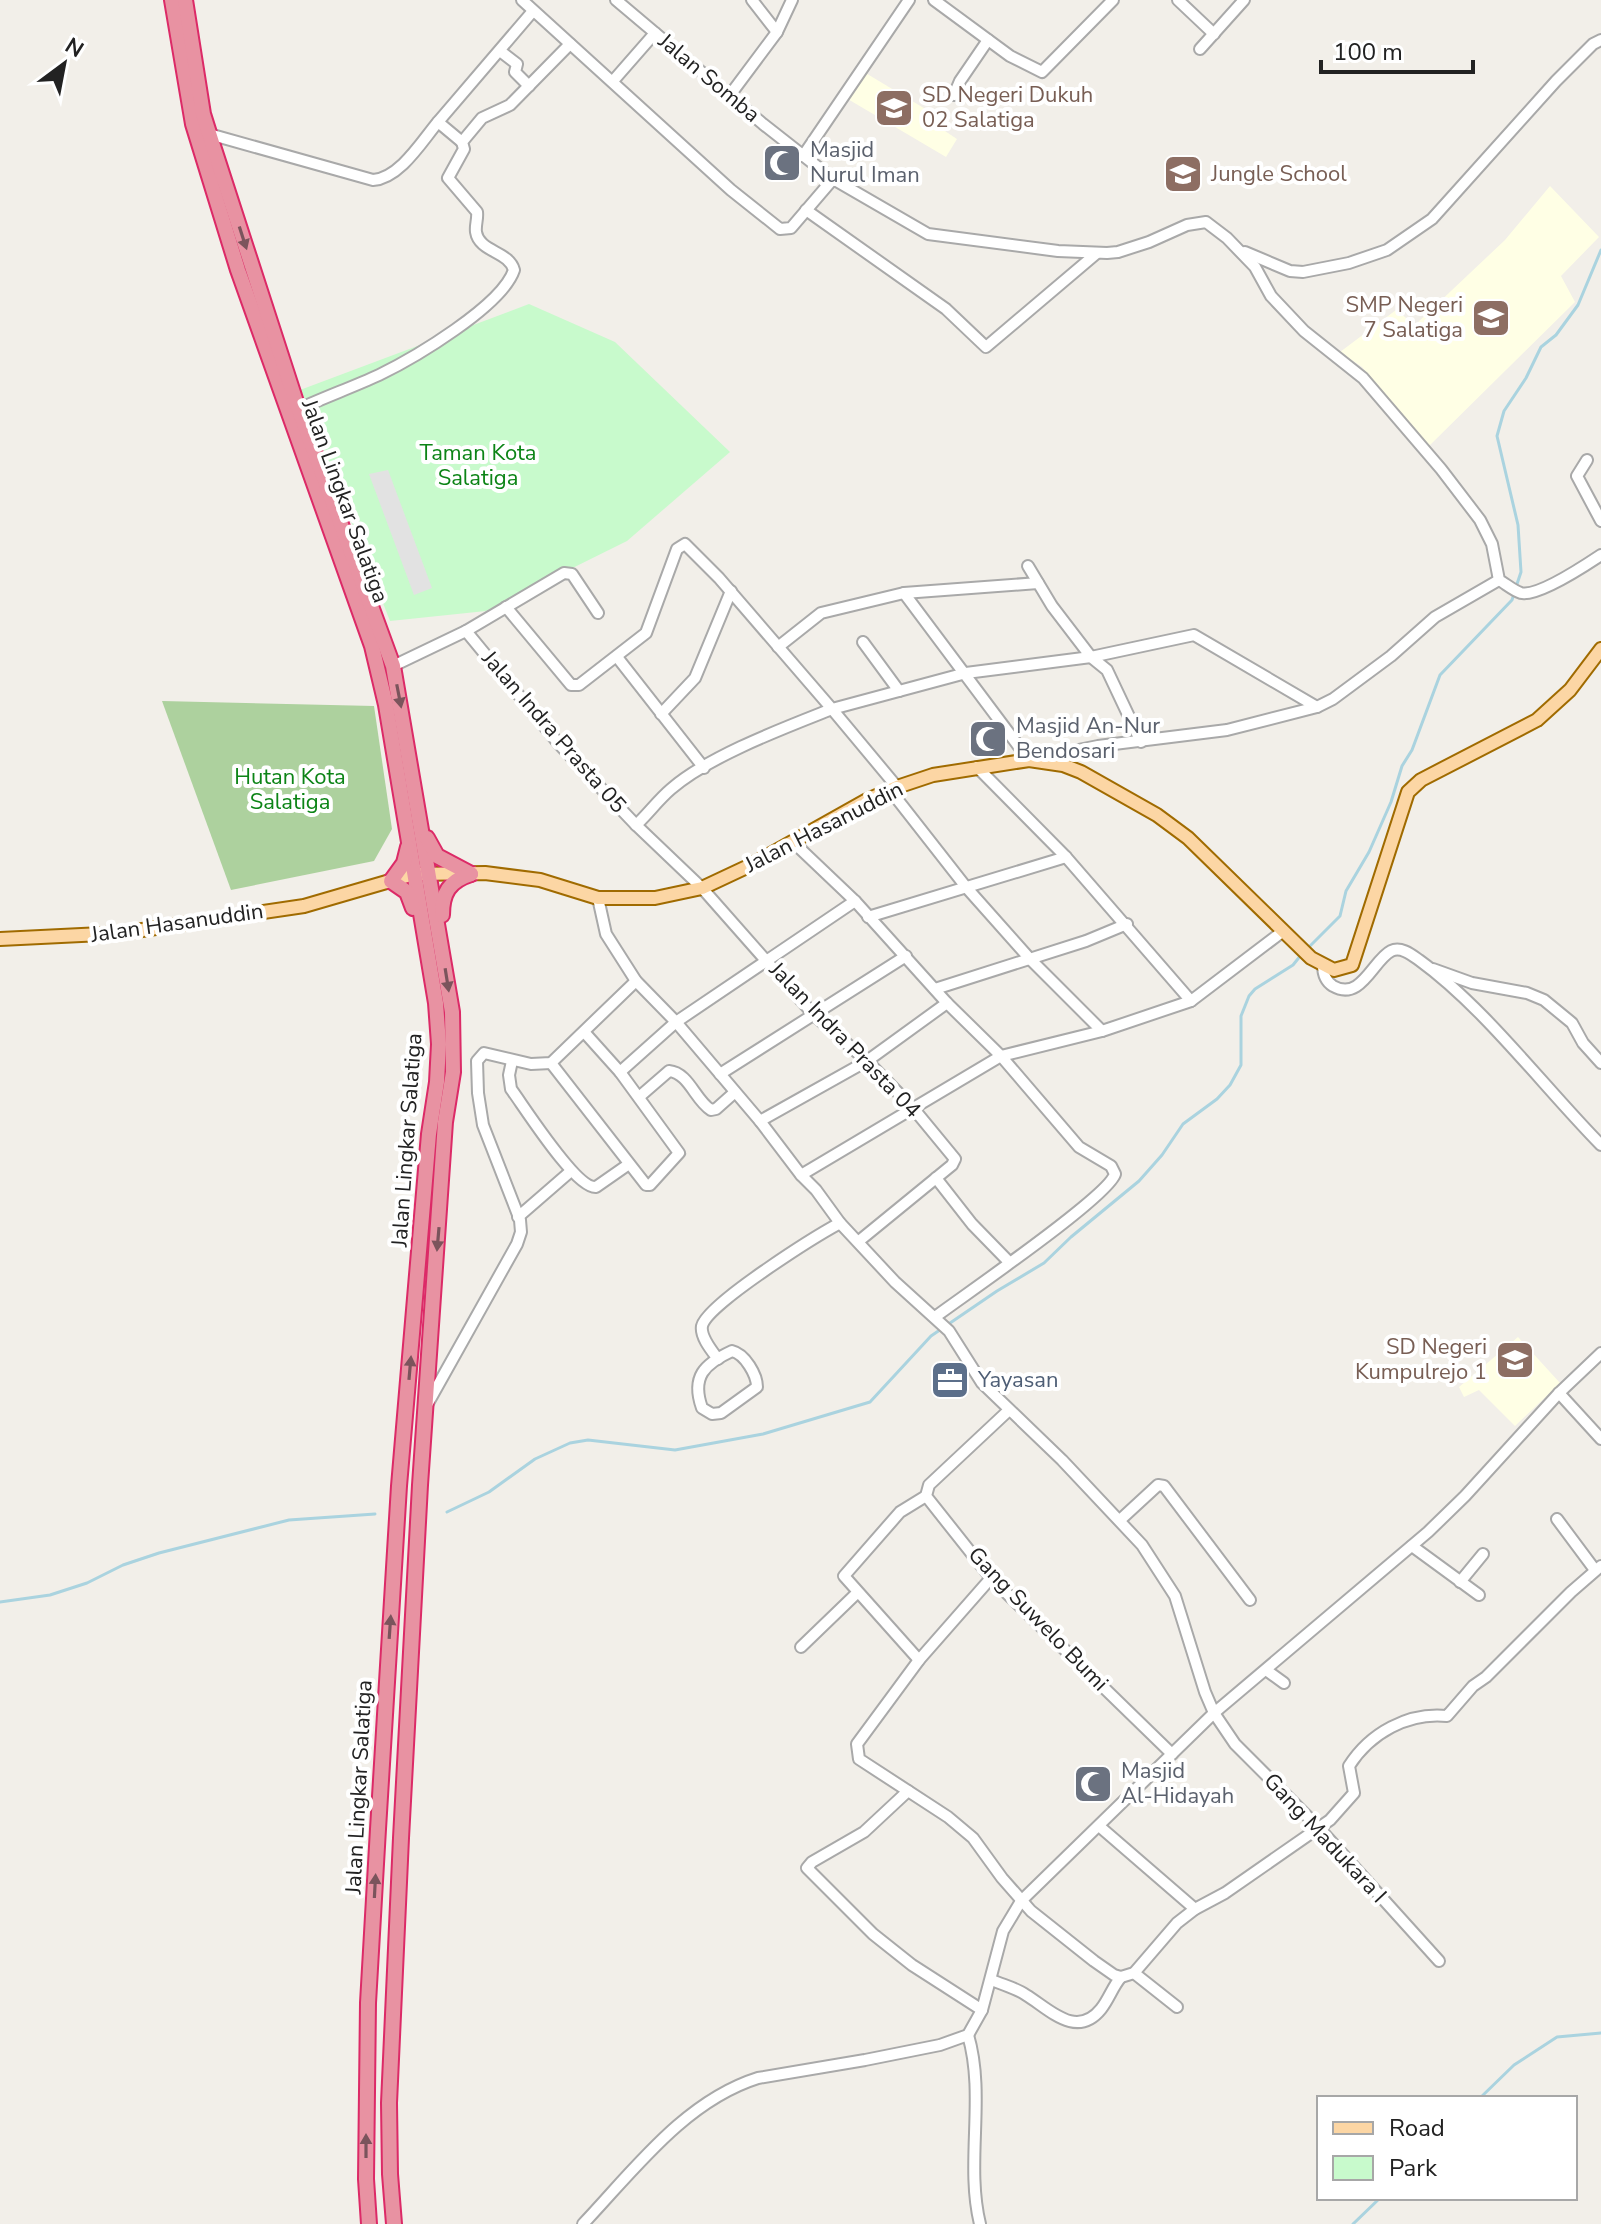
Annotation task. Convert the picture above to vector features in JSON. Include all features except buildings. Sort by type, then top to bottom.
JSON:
[{"type":"highway","name":"Jalan Lingkar Salatiga","points":[[172,0],[193,124],[238,270],[393,666],[419,815],[428,954],[438,1026],[437,1082],[429,1134],[399,1486],[368,2003],[366,2179],[369,2224]]},
{"type":"highway","name":"Jalan Lingkar Salatiga","points":[[185,0],[196,79],[209,134],[367,626],[386,705],[406,826],[441,943],[452,1012],[453,1072],[445,1122],[402,1807],[389,2103],[394,2224]]},
{"type":"highway","points":[[419,815],[437,856],[471,874]]},
{"type":"highway","points":[[406,826],[407,858],[391,881],[410,897],[428,954]]},
{"type":"highway","points":[[441,943],[442,904],[446,892],[454,881],[471,874]]},
{"type":"highway","points":[[407,1406],[426,1408]]},
{"type":"main road","points":[[1323,964],[1352,965],[1408,792],[1421,780],[1537,720],[1570,690],[1601,649]]},
{"type":"main road","name":"Jalan Hasanuddin","points":[[0,939],[122,933],[304,906],[422,874],[485,873],[540,880],[598,898],[655,898],[702,888],[894,788],[933,775],[1029,760],[1063,765],[1081,772],[1157,815],[1188,838],[1297,947],[1323,964]]},
{"type":"street","points":[[522,0],[731,190],[780,229],[791,228],[833,179]]},
{"type":"street","name":"Jalan Somba","points":[[616,0],[803,156],[881,209],[932,235],[1097,253]]},
{"type":"street","points":[[752,0],[777,32]]},
{"type":"street","points":[[730,95],[777,32],[792,0]]},
{"type":"street","points":[[803,156],[909,0]]},
{"type":"street","points":[[934,0],[1038,72],[1045,71],[1113,0]]},
{"type":"street","points":[[1178,0],[1214,34]]},
{"type":"street","points":[[1200,49],[1244,0]]},
{"type":"street","points":[[209,134],[373,180],[387,176],[438,122],[533,11]]},
{"type":"street","points":[[613,81],[655,33]]},
{"type":"street","points":[[954,95],[988,40]]},
{"type":"street","points":[[1239,250],[1290,271],[1303,272],[1349,263],[1387,250],[1432,219],[1556,81],[1593,44],[1601,40]]},
{"type":"street","points":[[462,142],[482,118],[504,110],[570,44]]},
{"type":"street","points":[[500,51],[517,64],[515,72],[529,86]]},
{"type":"street","points":[[298,417],[381,374],[476,314],[495,298],[511,278],[514,270],[511,261],[483,243],[476,232],[477,212],[448,181],[464,149],[462,142],[438,122]]},
{"type":"street","points":[[806,210],[946,309],[986,347],[1097,253],[1118,252],[1198,222],[1206,222],[1217,228],[1239,250],[1257,271],[1271,296],[1304,331],[1363,378],[1474,509],[1492,544],[1499,580],[1515,590],[1532,592],[1567,576],[1601,555]]},
{"type":"street","points":[[1587,460],[1577,476],[1601,521]]},
{"type":"street","points":[[506,607],[571,685],[579,685],[646,633],[677,549],[685,544],[731,591],[832,709],[966,887],[1030,959],[1102,1031]]},
{"type":"street","points":[[1028,566],[1052,606],[1091,657],[1107,670],[1141,742]]},
{"type":"street","points":[[466,631],[568,572],[598,613]]},
{"type":"street","points":[[904,593],[1029,760],[1098,746],[1227,730],[1317,707],[1333,699],[1391,656],[1435,617],[1499,580]]},
{"type":"street","points":[[778,647],[821,613],[904,593],[1038,583]]},
{"type":"street","points":[[661,714],[695,678],[731,591]]},
{"type":"street","name":"Jalan Indra Prasta 05","points":[[393,666],[466,631],[559,744],[636,825],[702,888]]},
{"type":"street","points":[[636,825],[671,789],[704,768],[779,730],[832,709],[966,673],[1091,657],[1194,635],[1317,707]]},
{"type":"street","points":[[863,642],[899,691]]},
{"type":"street","points":[[617,657],[704,768]]},
{"type":"street","points":[[977,767],[1066,857],[1191,1001]]},
{"type":"street","points":[[793,842],[855,901],[947,1003],[1001,1056],[1079,1147],[1111,1166],[1115,1174],[1113,1181],[1083,1208],[1009,1262],[942,1324]]},
{"type":"street","points":[[868,917],[1066,857]]},
{"type":"street","name":"Jalan Indra Prasta 04","points":[[702,888],[814,1015],[867,1061],[913,1108],[954,1158],[952,1165],[936,1178]]},
{"type":"street","name":"Gang Madukara I","points":[[598,898],[606,934],[636,981],[676,1022],[760,1121],[840,1223],[895,1282],[942,1324],[1002,1418],[1062,1460],[1149,1554],[1175,1596],[1214,1713],[1235,1744],[1318,1827],[1439,1961]]},
{"type":"street","points":[[620,1072],[676,1022],[855,901]]},
{"type":"street","points":[[935,989],[1086,941],[1127,924]]},
{"type":"street","points":[[801,1175],[1001,1056],[1102,1031],[1191,1001],[1282,932]]},
{"type":"street","points":[[1323,964],[1325,979],[1335,987],[1348,989],[1360,983],[1390,951],[1398,949],[1409,953],[1480,1016],[1601,1145]]},
{"type":"street","points":[[720,1074],[906,956]]},
{"type":"street","points":[[1428,968],[1472,983],[1527,993],[1544,1000],[1572,1023],[1583,1043],[1601,1063]]},
{"type":"street","points":[[426,1408],[521,1232],[487,1138],[478,1093],[477,1061],[482,1055],[499,1055],[512,1061],[540,1065],[551,1063],[636,981]]},
{"type":"street","points":[[760,1121],[867,1061],[947,1003]]},
{"type":"street","points":[[551,1063],[648,1186],[679,1153],[620,1072],[585,1033]]},
{"type":"street","points":[[512,1061],[509,1075],[511,1089],[571,1171],[593,1188],[629,1164]]},
{"type":"street","points":[[639,1097],[669,1071],[681,1075],[711,1110],[734,1093]]},
{"type":"street","points":[[518,1217],[571,1171]]},
{"type":"street","points":[[859,1241],[936,1178],[972,1224],[1009,1262]]},
{"type":"street","points":[[718,1359],[702,1332],[706,1318],[758,1275],[840,1223]]},
{"type":"street","points":[[732,1351],[739,1353],[758,1385],[736,1404],[721,1413],[712,1414],[702,1408],[697,1381],[702,1372],[718,1359],[732,1351]]},
{"type":"street","points":[[980,2224],[973,2166],[975,2126],[972,2050],[968,2035],[982,2010],[1003,1931],[1021,1901],[1214,1713],[1412,1546],[1465,1496],[1559,1393],[1601,1353]]},
{"type":"street","points":[[1559,1393],[1601,1439]]},
{"type":"street","points":[[919,1660],[845,1580],[847,1570],[900,1512],[926,1496],[929,1485],[1002,1418]]},
{"type":"street","points":[[1120,1520],[1158,1485],[1164,1486],[1250,1600]]},
{"type":"street","name":"Gang Suwelo Bumi","points":[[926,1496],[991,1578],[1172,1754]]},
{"type":"street","points":[[991,1578],[919,1660],[856,1748],[859,1759],[948,1817],[973,1838],[1021,1901],[1094,1961],[1121,1977],[1134,1973],[1177,1923],[1195,1909],[1225,1893],[1318,1827],[1327,1824],[1352,1797],[1355,1789],[1349,1766],[1372,1740],[1388,1729],[1426,1714],[1447,1716],[1473,1686],[1598,1568],[1557,1519]]},
{"type":"street","points":[[1412,1546],[1479,1595]]},
{"type":"street","points":[[1460,1582],[1483,1554]]},
{"type":"street","points":[[801,1647],[857,1593]]},
{"type":"street","points":[[1266,1670],[1284,1683]]},
{"type":"street","points":[[908,1791],[864,1832],[812,1862],[807,1868],[873,1934],[912,1965],[982,2010]]},
{"type":"street","points":[[1099,1826],[1195,1909]]},
{"type":"street","points":[[1134,1973],[1177,2007]]},
{"type":"street","points":[[992,1980],[1025,1994],[1038,2006],[1076,2023],[1100,2011],[1121,1977]]},
{"type":"street","points":[[583,2224],[685,2120],[707,2101],[739,2083],[917,2050],[968,2035]]},
{"type":"shaded area","name":"SD Negeri Dukuh 02 Salatiga","points":[[864,72],[942,119],[939,127],[957,139],[946,157],[846,98]]},
{"type":"shaded area","name":"SMP Negeri 7 Salatiga","points":[[1550,186],[1599,237],[1561,276],[1575,302],[1428,447],[1362,367],[1340,352],[1396,310],[1415,325],[1505,240]]},
{"type":"shaded area","points":[[388,470],[432,588],[414,595],[369,474]]},
{"type":"shaded area","name":"SD Negeri Kumpulrejo 1","points":[[1518,1337],[1560,1383],[1515,1426],[1479,1390],[1464,1397],[1459,1387]]},
{"type":"green space","name":"Taman Kota Salatiga","points":[[529,304],[615,342],[730,452],[627,541],[486,611],[390,621],[300,390]]},
{"type":"green space","name":"Hutan Kota Salatiga","points":[[162,701],[374,706],[392,829],[374,861],[231,890]]},
{"type":"waterway","points":[[1516,587],[1521,572],[1518,525],[1497,436],[1504,411],[1526,378],[1541,347],[1556,335],[1578,305],[1601,250]]},
{"type":"waterway","points":[[1306,950],[1340,916],[1346,891],[1369,852],[1391,802],[1402,766],[1412,750],[1440,675],[1512,600],[1514,594]]},
{"type":"waterway","points":[[447,1512],[489,1492],[535,1459],[570,1443],[588,1440],[675,1450],[763,1434],[870,1402],[931,1336],[1044,1263],[1139,1181],[1183,1124],[1217,1099],[1230,1085],[1241,1065],[1241,1016],[1249,996],[1293,965],[1301,955]]},
{"type":"waterway","points":[[0,1602],[50,1595],[159,1553],[289,1520],[375,1514]]},
{"type":"waterway","points":[[1482,2096],[1514,2065],[1557,2037],[1601,2033]]},
{"type":"waterway","points":[[1353,2224],[1378,2200]]},
{"type":"place","name":"SD Negeri Dukuh 02 Salatiga","points":[[894,108]]},
{"type":"place","name":"Masjid Nurul Iman","points":[[782,163]]},
{"type":"place","name":"Jungle School","points":[[1183,174]]},
{"type":"place","name":"SMP Negeri 7 Salatiga","points":[[1491,318]]},
{"type":"place","name":"Masjid An-Nur Bendosari","points":[[988,739]]},
{"type":"place","name":"SD Negeri Kumpulrejo 1","points":[[1515,1360]]},
{"type":"place","name":"Yayasan","points":[[950,1380]]},
{"type":"place","name":"Masjid Al-Hidayah","points":[[1093,1784]]}]
